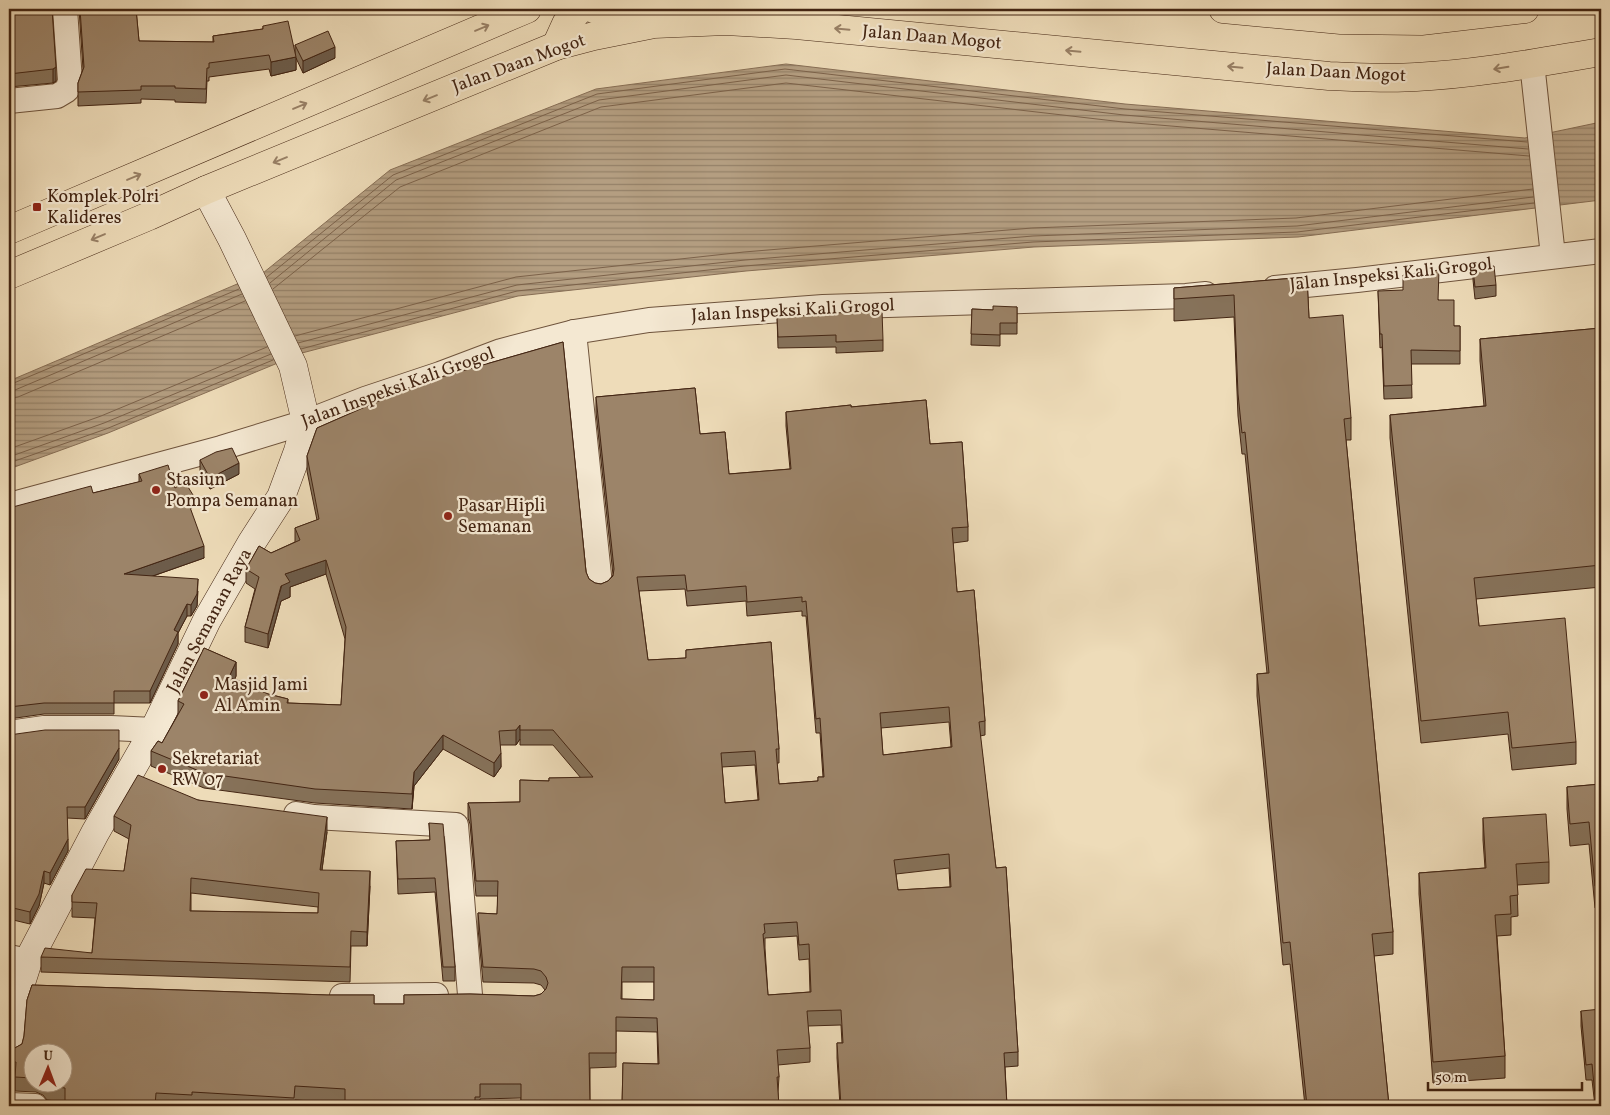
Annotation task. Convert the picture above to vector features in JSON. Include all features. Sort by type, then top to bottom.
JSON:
[{"type":"highway","points":[[9,230],[528,9]]},
{"type":"highway","points":[[556,46],[566,24],[580,9]]},
{"type":"highway","points":[[594,9],[628,20],[654,24]]},
{"type":"highway","points":[[1223,9],[1341,20],[1421,21],[1525,9]]},
{"type":"highway","name":"Jalan Daan Mogot","points":[[9,275],[206,190],[556,46],[654,24],[726,21],[796,25],[1329,76],[1371,78],[1533,70],[1601,52]]},
{"type":"street","points":[[9,101],[57,96],[67,90],[70,81],[65,9]]},
{"type":"street","points":[[1533,70],[1553,251]]},
{"type":"street","name":"Jalan Semanan Raya","points":[[9,1049],[12,1011],[24,972],[140,775],[154,730],[207,620],[252,542],[281,497],[298,451],[306,422],[293,366],[232,239],[206,190]]},
{"type":"street","name":"Jalan Inspeksi Kali Grogol","points":[[1253,290],[1357,280],[1553,251],[1601,251]]},
{"type":"street","name":"Jalan Inspeksi Kali Grogol","points":[[9,505],[221,448],[306,422],[501,351],[574,332],[649,320],[823,307],[1186,296],[1224,292]]},
{"type":"street","points":[[574,332],[600,585]]},
{"type":"street","points":[[9,733],[44,728],[154,730]]},
{"type":"street","points":[[276,811],[314,817],[456,825],[479,996],[317,996]]},
{"type":"street","points":[[9,1106],[35,1106]]},
{"type":"water","points":[[786,64],[1125,104],[1525,138],[1601,122],[1601,200],[1298,237],[1034,247],[746,271],[518,296],[302,353],[108,433],[9,469],[9,381],[263,273],[390,170],[596,89]]},
{"type":"building","points":[[9,9],[52,9],[56,67],[53,69],[9,74]]},
{"type":"building","points":[[80,9],[136,9],[139,41],[214,42],[213,36],[263,29],[263,26],[288,21],[296,57],[271,62],[269,55],[209,63],[206,89],[175,88],[175,86],[141,86],[141,90],[78,92],[78,83],[84,67]]},
{"type":"building","points":[[328,31],[335,47],[303,61],[295,45]]},
{"type":"building","points":[[1494,266],[1496,285],[1475,287],[1473,269]]},
{"type":"building","points":[[1439,270],[1438,300],[1454,300],[1454,326],[1460,326],[1460,351],[1411,350],[1412,385],[1384,386],[1378,291],[1403,290],[1403,275]]},
{"type":"building","points":[[1307,277],[1309,318],[1343,315],[1351,418],[1344,419],[1393,932],[1372,934],[1389,1106],[1307,1106],[1290,942],[1283,943],[1257,674],[1269,673],[1245,432],[1242,433],[1238,394],[1234,295],[1174,299],[1174,288]]},
{"type":"building","points":[[993,306],[1017,307],[1017,323],[1000,323],[1000,335],[971,334],[972,309],[993,310]]},
{"type":"building","points":[[882,311],[883,340],[836,342],[836,335],[778,337],[777,316],[835,315],[834,313]]},
{"type":"building","points":[[1601,328],[1601,565],[1474,578],[1479,626],[1565,618],[1576,742],[1512,748],[1508,712],[1421,721],[1390,415],[1486,406],[1480,339]]},
{"type":"building","points":[[563,342],[586,572],[589,579],[601,584],[613,576],[614,569],[596,397],[695,388],[700,434],[725,432],[729,474],[791,469],[786,412],[926,400],[930,444],[962,442],[968,527],[952,528],[957,592],[974,590],[985,721],[979,722],[996,868],[1006,867],[1018,1052],[1004,1053],[1007,1106],[841,1106],[837,1043],[843,1043],[841,1010],[807,1011],[810,1048],[777,1050],[779,1106],[622,1106],[623,1063],[659,1064],[657,1018],[616,1017],[616,1053],[589,1053],[590,1106],[521,1106],[521,1084],[480,1084],[480,1097],[475,1097],[475,1106],[378,1106],[373,1105],[373,1102],[345,1102],[345,1089],[295,1086],[294,1098],[192,1092],[192,1095],[156,1093],[155,1106],[65,1106],[65,1092],[72,1092],[72,1042],[22,1042],[27,1000],[32,985],[374,995],[374,1004],[404,1004],[404,995],[470,994],[534,996],[541,994],[546,989],[548,983],[541,971],[534,969],[483,967],[478,913],[497,914],[498,881],[476,881],[468,803],[520,802],[520,780],[549,781],[549,778],[593,777],[553,730],[520,730],[520,725],[516,730],[499,731],[501,753],[494,763],[443,735],[414,772],[412,794],[315,789],[204,773],[151,751],[158,741],[162,743],[184,704],[178,701],[204,648],[236,662],[229,677],[268,694],[288,699],[287,703],[341,705],[346,627],[326,560],[285,574],[290,582],[281,586],[268,634],[245,627],[259,577],[246,569],[259,546],[271,553],[300,540],[295,528],[319,519],[307,456],[317,428],[420,383]],"holes":[[[685,575],[687,591],[746,586],[747,602],[802,597],[802,602],[806,601],[816,719],[820,718],[824,777],[818,777],[818,781],[779,784],[776,749],[779,749],[771,642],[686,650],[686,658],[648,660],[637,577]],[[949,707],[952,747],[883,755],[880,713]],[[755,751],[759,800],[725,803],[721,753]],[[949,854],[951,887],[898,890],[894,860]],[[797,922],[799,945],[809,944],[811,992],[768,995],[763,934],[765,933],[764,924]],[[622,967],[654,967],[654,1000],[621,999]]]},
{"type":"building","points":[[232,448],[239,463],[210,478],[200,460],[216,452]]},
{"type":"building","points":[[168,465],[175,488],[185,482],[193,495],[187,499],[204,546],[124,574],[198,579],[197,594],[191,605],[187,604],[174,630],[178,632],[150,691],[114,691],[114,703],[44,703],[9,707],[9,508],[91,486],[93,493],[142,481],[139,474]]},
{"type":"building","points":[[45,730],[119,730],[119,748],[85,807],[67,807],[68,839],[50,873],[44,871],[39,894],[30,912],[9,907],[9,735]]},
{"type":"building","points":[[138,775],[198,800],[327,817],[320,870],[370,871],[367,932],[351,931],[350,967],[41,957],[45,948],[92,953],[97,903],[72,902],[72,895],[86,869],[124,871],[131,825],[114,816]],"holes":[[[191,878],[319,893],[318,913],[190,911]]]},
{"type":"building","points":[[1601,784],[1601,886],[1595,886],[1589,822],[1570,824],[1567,787]]},
{"type":"building","points":[[1546,814],[1549,862],[1516,864],[1518,895],[1510,896],[1511,914],[1495,915],[1505,1056],[1433,1062],[1419,873],[1486,868],[1483,818]]},
{"type":"building","points":[[429,823],[443,824],[455,967],[443,967],[435,878],[398,879],[396,841],[430,840]]},
{"type":"building","points":[[1601,1009],[1601,1106],[1596,1106],[1592,1064],[1586,1065],[1581,1011]]},
{"type":"building","points":[[22,1044],[22,1077],[15,1077],[16,1062],[12,1062],[13,1049]]},
{"type":"place","name":"Komplek Polri Kalideres","points":[[37,207]]},
{"type":"place","name":"Stasiun Pompa Semanan","points":[[156,490]]},
{"type":"place","name":"Pasar Hipli Semanan","points":[[448,516]]},
{"type":"place","name":"Masjid Jami Al Amin","points":[[204,695]]},
{"type":"place","name":"Sekretariat RW 07","points":[[162,769]]}]
